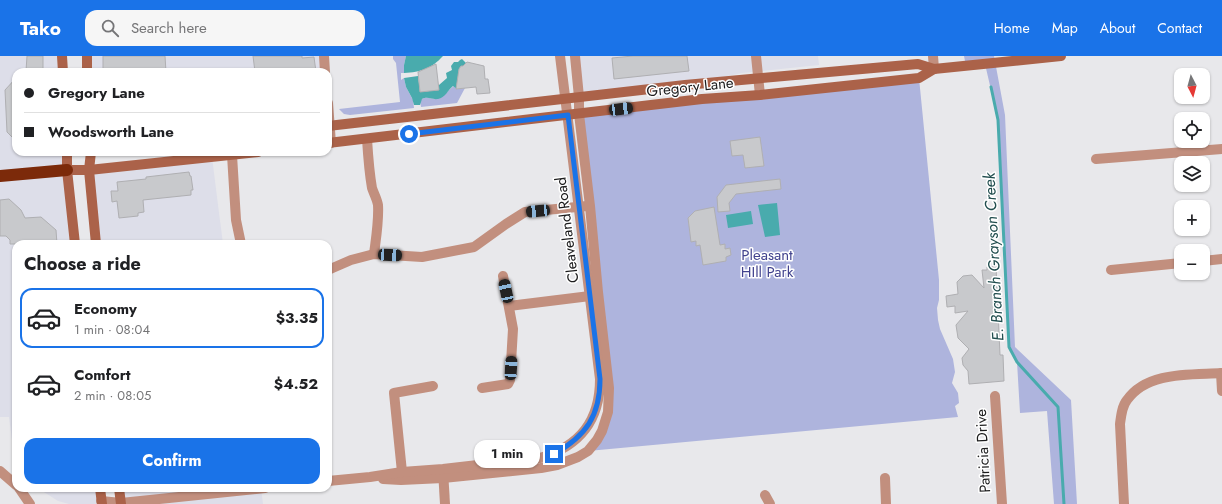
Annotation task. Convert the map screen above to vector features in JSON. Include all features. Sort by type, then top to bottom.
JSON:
[{"type":"highway","points":[[0,176],[66,170]]},
{"type":"main road","points":[[62,56],[62,68]]},
{"type":"main road","points":[[87,56],[87,68]]},
{"type":"main road","name":"Gregory Lane","points":[[332,126],[565,98],[758,78],[918,64],[934,69],[1061,56]]},
{"type":"main road","name":"Gregory Lane","points":[[332,143],[702,99],[760,95],[919,78],[934,69]]},
{"type":"main road","points":[[67,156],[66,170],[75,240]]},
{"type":"main road","points":[[90,156],[88,170],[96,240]]},
{"type":"main road","points":[[193,159],[196,156]]},
{"type":"main road","points":[[66,170],[88,170],[222,156]]},
{"type":"main road","points":[[101,492],[102,503]]},
{"type":"main road","points":[[120,492],[121,503]]},
{"type":"street","points":[[324,56],[325,68]]},
{"type":"street","name":"Cleaveland Road","points":[[443,473],[540,458],[554,454],[577,439],[586,429],[592,419],[598,401],[600,379],[560,56]]},
{"type":"street","name":"Cleaveland Road","points":[[575,56],[579,114],[609,388],[608,412],[602,431],[588,451]]},
{"type":"street","points":[[756,56],[760,95]]},
{"type":"street","points":[[933,56],[934,69]]},
{"type":"street","points":[[367,139],[368,166],[373,191],[378,205],[374,254]]},
{"type":"street","points":[[1096,159],[1222,149]]},
{"type":"street","points":[[232,156],[236,220],[240,240]]},
{"type":"street","points":[[332,268],[351,260],[374,254],[422,256],[474,247],[525,212],[590,206]]},
{"type":"street","points":[[1210,260],[1222,259]]},
{"type":"street","points":[[1111,270],[1174,264]]},
{"type":"street","points":[[482,388],[508,384],[510,380],[513,329],[503,276]]},
{"type":"street","points":[[509,306],[590,296]]},
{"type":"street","points":[[1124,504],[1120,424],[1126,401],[1136,390],[1150,381],[1165,377],[1221,373],[1222,391]]},
{"type":"street","points":[[402,472],[394,393],[434,386]]},
{"type":"street","name":"Patricia Drive","points":[[995,396],[1002,504]]},
{"type":"street","points":[[332,481],[402,472],[443,473],[541,468],[557,465],[578,457],[588,451],[577,439]]},
{"type":"street","points":[[0,471],[12,482]]},
{"type":"street","points":[[370,477],[401,480],[443,473]]},
{"type":"street","points":[[443,473],[446,504]]},
{"type":"street","points":[[885,478],[886,504]]},
{"type":"street","points":[[22,492],[30,504]]},
{"type":"street","points":[[102,503],[121,503],[226,492]]},
{"type":"street","points":[[765,495],[770,504]]},
{"type":"shaded area","points":[[0,56],[62,56],[63,68],[12,68],[12,156],[67,156],[75,240],[12,240],[12,440],[9,417],[0,417]]},
{"type":"shaded area","points":[[87,56],[324,56],[325,68],[87,68]]},
{"type":"shaded area","points":[[406,56],[443,56],[430,67],[416,72],[404,73]]},
{"type":"shaded area","points":[[575,56],[818,56],[819,65],[742,73],[685,85],[579,97]]},
{"type":"shaded area","points":[[462,59],[466,63],[459,69],[457,89],[453,86],[445,96],[436,99],[424,98],[422,99],[420,105],[414,105],[406,87],[404,78],[418,76],[420,92],[439,90],[439,85],[447,78],[446,73],[452,70],[451,66],[454,62],[458,62]]},
{"type":"shaded area","points":[[212,157],[222,240],[96,240],[89,170]]},
{"type":"shaded area","points":[[777,203],[780,235],[765,237],[758,205]]},
{"type":"shaded area","points":[[751,211],[753,224],[728,228],[726,215]]},
{"type":"shaded area","points":[[44,492],[100,492],[101,501],[96,504],[69,504],[58,501]]},
{"type":"shaded area","points":[[120,492],[262,492],[263,504],[121,504]]},
{"type":"green space","points":[[393,56],[406,56],[404,73],[401,73],[401,80],[404,78],[406,87],[413,100],[414,108],[350,115],[344,114],[339,109],[400,102],[396,63]]},
{"type":"green space","points":[[964,56],[994,56],[1005,115],[1015,347],[1071,400],[1077,504],[1054,504],[1047,411],[1020,413],[1017,362],[1009,347],[998,120],[985,64],[966,66]]},
{"type":"green space","name":"Pleasant HIll Park","points":[[919,78],[939,280],[939,300],[937,308],[938,320],[940,329],[953,359],[955,372],[952,383],[958,393],[959,403],[955,406],[958,417],[588,451],[608,412],[579,114]]},
{"type":"green space","points":[[454,86],[457,89],[465,88],[457,103],[421,107],[420,101],[422,99],[440,97]]},
{"type":"building","points":[[27,56],[43,56],[43,68],[26,68]]},
{"type":"building","points":[[103,56],[165,56],[166,68],[103,68]]},
{"type":"building","points":[[253,56],[314,57],[315,68],[254,68]]},
{"type":"building","points":[[633,56],[687,56],[689,71],[614,79],[612,58]]},
{"type":"building","points":[[467,62],[484,66],[485,79],[488,79],[490,93],[477,94],[476,87],[456,89],[459,69]]},
{"type":"building","points":[[436,64],[439,90],[420,92],[418,72]]},
{"type":"building","points":[[12,82],[12,137],[7,132],[5,90]]},
{"type":"building","points":[[760,137],[764,166],[745,168],[743,155],[732,156],[730,141]]},
{"type":"building","points":[[189,172],[193,190],[191,190],[191,195],[143,200],[144,212],[138,213],[138,216],[119,218],[117,201],[112,202],[111,191],[118,191],[117,182]]},
{"type":"building","points":[[780,179],[781,189],[736,194],[729,203],[730,211],[718,212],[717,197],[726,185]]},
{"type":"building","points":[[9,199],[21,210],[25,218],[41,217],[56,230],[57,240],[12,240],[12,244],[10,244],[10,240],[6,236],[0,236],[0,200]]},
{"type":"building","points":[[714,207],[720,245],[725,244],[725,249],[730,248],[731,255],[726,257],[726,261],[703,265],[700,245],[696,246],[696,241],[691,242],[688,218],[695,211]]},
{"type":"building","points":[[996,266],[1000,355],[1003,355],[1004,381],[969,384],[968,371],[963,365],[962,358],[969,349],[958,338],[956,325],[968,311],[955,313],[955,306],[947,307],[946,296],[958,294],[957,282],[963,276],[972,275],[984,288],[982,270],[987,270],[987,267]]},
{"type":"waterway","name":"E. Branch Grayson Creek","points":[[991,87],[998,120],[1009,347],[1017,362],[1058,407],[1064,504]]},
{"type":"route","points":[[409,134],[568,115],[600,389],[592,419],[586,429],[577,439],[554,454]]}]
